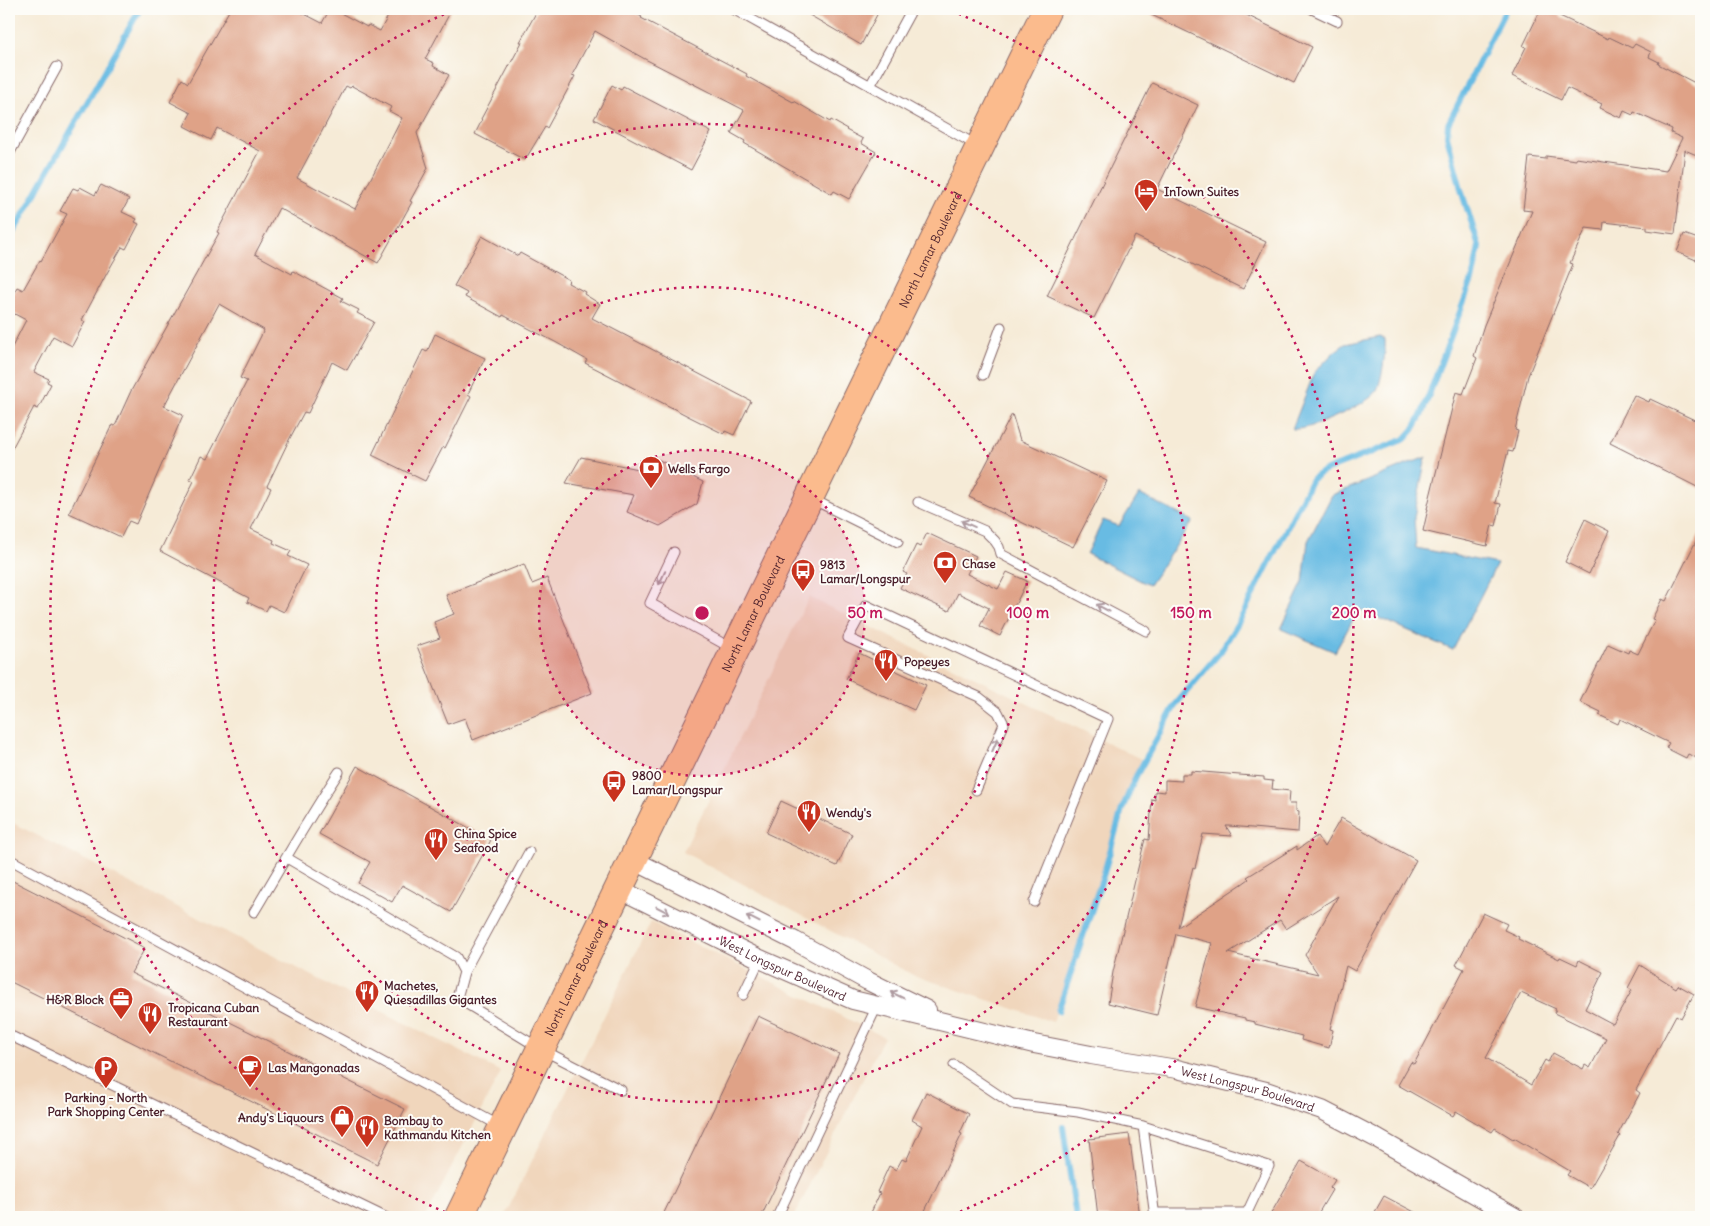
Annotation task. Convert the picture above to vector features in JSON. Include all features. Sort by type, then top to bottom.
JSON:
[{"type":"main road","name":"North Lamar Boulevard","points":[[465,1213],[502,1128],[1047,9]]},
{"type":"street","name":"West Longspur Boulevard","points":[[633,860],[956,1024]]},
{"type":"street","name":"West Longspur Boulevard","points":[[619,888],[760,959],[853,1000],[1034,1044],[1091,1056],[1177,1069],[1266,1091],[1322,1110],[1378,1139],[1512,1216]]},
{"type":"lane","points":[[733,9],[980,148]]},
{"type":"lane","points":[[870,86],[912,9]]},
{"type":"lane","points":[[1312,9],[1337,21]]},
{"type":"lane","points":[[9,154],[57,67]]},
{"type":"lane","points":[[983,375],[1001,327]]},
{"type":"lane","points":[[810,498],[898,542]]},
{"type":"lane","points":[[918,502],[985,531],[995,541],[1001,554],[1146,630]]},
{"type":"lane","points":[[674,552],[650,603],[735,650]]},
{"type":"lane","points":[[976,790],[1004,724],[998,712],[979,697],[848,638],[866,604],[1108,719],[1034,902]]},
{"type":"lane","points":[[254,912],[320,800],[339,772]]},
{"type":"lane","points":[[529,852],[464,972],[457,998],[541,1049],[621,1090]]},
{"type":"lane","points":[[9,858],[502,1128]]},
{"type":"lane","points":[[287,858],[456,957],[464,972]]},
{"type":"lane","points":[[743,995],[760,959]]},
{"type":"lane","points":[[777,1217],[877,1006]]},
{"type":"lane","points":[[9,1035],[385,1217]]},
{"type":"lane","points":[[954,1065],[1012,1104],[1078,1112],[1143,1126],[1269,1166],[1247,1215],[1154,1215],[1143,1126]]},
{"type":"shaded area","points":[[809,597],[1141,759],[1053,1022],[913,975],[683,852]]},
{"type":"shaded area","points":[[9,821],[501,1072],[426,1217],[9,1217]]},
{"type":"shaded area","points":[[651,922],[884,1037],[794,1217],[504,1217]]},
{"type":"water","points":[[1380,337],[1385,339],[1385,351],[1382,374],[1376,392],[1354,408],[1331,419],[1301,429],[1292,429],[1314,373],[1334,352],[1345,344]]},
{"type":"water","points":[[1426,457],[1414,517],[1416,548],[1497,564],[1453,650],[1359,609],[1335,652],[1281,629],[1303,582],[1308,541],[1332,495]]},
{"type":"water","points":[[1139,494],[1193,521],[1149,585],[1087,554],[1103,520],[1119,526]]},
{"type":"building","points":[[230,9],[295,9],[322,23],[330,9],[333,9],[367,27],[368,25],[380,31],[392,9],[452,9],[425,59],[434,63],[433,66],[449,75],[417,133],[428,168],[410,201],[412,202],[378,263],[279,208],[255,254],[292,274],[293,271],[343,298],[341,301],[359,310],[357,313],[374,322],[347,370],[332,362],[308,413],[304,412],[290,438],[267,486],[271,488],[251,529],[274,540],[273,543],[291,551],[288,556],[307,565],[284,612],[269,605],[266,611],[247,602],[249,598],[160,551],[194,481],[190,479],[201,456],[207,459],[247,381],[240,378],[264,330],[219,304],[164,406],[183,415],[136,524],[129,521],[121,537],[69,513],[112,425],[115,426],[131,391],[219,233],[217,232],[260,151],[217,128],[211,140],[184,126],[191,113],[170,102],[182,79],[188,83]],"holes":[[[346,86],[350,88],[352,86],[391,107],[389,111],[402,118],[355,209],[297,178]]]},
{"type":"building","points":[[538,9],[627,9],[747,74],[746,76],[793,102],[847,129],[863,139],[861,143],[876,152],[849,199],[834,191],[832,194],[744,143],[745,141],[731,133],[744,110],[595,31],[572,75],[575,76],[547,128],[545,127],[525,160],[475,134]]},
{"type":"building","points":[[799,9],[880,9],[861,45]]},
{"type":"building","points":[[1139,9],[1234,9],[1312,47],[1294,83]]},
{"type":"building","points":[[1541,9],[1545,9],[1608,39],[1609,37],[1632,48],[1635,44],[1651,52],[1649,57],[1659,62],[1658,64],[1701,86],[1701,157],[1685,150],[1675,234],[1647,230],[1647,227],[1604,222],[1603,230],[1586,228],[1570,263],[1573,264],[1528,376],[1515,430],[1518,431],[1513,452],[1508,451],[1495,503],[1501,504],[1496,526],[1492,525],[1487,546],[1423,531],[1456,392],[1463,394],[1477,358],[1474,356],[1484,325],[1532,211],[1523,210],[1529,157],[1546,159],[1546,156],[1576,160],[1576,158],[1666,171],[1682,138],[1671,133],[1672,129],[1634,112],[1633,115],[1624,111],[1621,118],[1600,108],[1602,104],[1567,88],[1561,100],[1512,76],[1526,47],[1523,46]]},
{"type":"building","name":"InTown Suites","points":[[1152,83],[1198,105],[1157,189],[1266,242],[1243,289],[1135,236],[1094,318],[1047,296]]},
{"type":"building","points":[[612,85],[621,90],[623,86],[711,132],[691,170],[594,119]]},
{"type":"building","points":[[101,185],[129,199],[122,212],[137,219],[135,222],[139,224],[126,249],[122,247],[107,273],[82,320],[85,322],[72,346],[53,336],[34,372],[49,379],[47,382],[51,384],[38,409],[34,407],[9,454],[9,353],[26,320],[9,311],[9,302],[17,287],[23,290],[41,261],[67,214],[60,211],[73,188],[78,190],[80,187],[95,195]]},
{"type":"building","points":[[1684,234],[1701,240],[1701,247],[1696,260],[1677,252]]},
{"type":"building","points":[[482,236],[518,256],[520,253],[569,280],[568,283],[585,292],[584,294],[600,304],[592,318],[751,401],[734,435],[725,431],[724,434],[690,417],[585,363],[587,360],[557,343],[465,297],[467,293],[454,286]]},
{"type":"building","points":[[435,334],[485,358],[468,394],[471,396],[445,448],[443,447],[425,481],[372,455],[423,350],[427,352]]},
{"type":"building","points":[[1634,395],[1649,402],[1650,399],[1701,423],[1701,489],[1610,443]]},
{"type":"building","points":[[1012,414],[1020,440],[1107,481],[1073,547],[969,497]]},
{"type":"building","name":"Wells Fargo","points":[[581,457],[648,471],[657,459],[703,482],[697,504],[660,526],[627,512],[634,495],[566,483]]},
{"type":"building","points":[[1585,519],[1609,531],[1589,574],[1565,562]]},
{"type":"building","points":[[1701,531],[1701,760],[1688,754],[1686,758],[1666,748],[1669,743],[1620,719],[1618,724],[1599,715],[1601,712],[1580,702],[1608,644],[1628,653],[1629,650],[1638,654],[1655,620],[1652,619],[1662,599],[1666,601]]},
{"type":"building","name":"Chase","points":[[927,533],[976,556],[967,574],[998,589],[1007,572],[1027,581],[1000,636],[980,626],[989,608],[958,593],[949,611],[900,588],[907,574],[903,572],[916,545],[920,547]]},
{"type":"building","points":[[524,564],[532,584],[547,578],[592,693],[473,740],[465,718],[448,724],[417,646],[440,638],[434,622],[454,614],[446,595]]},
{"type":"building","name":"Popeyes","points":[[859,653],[926,685],[914,710],[846,679]]},
{"type":"building","points":[[357,766],[491,840],[451,912],[402,885],[392,902],[358,883],[370,862],[319,834]]},
{"type":"building","points":[[1191,771],[1264,777],[1264,780],[1273,781],[1272,789],[1290,791],[1289,803],[1296,803],[1296,811],[1299,812],[1298,832],[1226,826],[1232,836],[1203,834],[1178,927],[1249,879],[1247,877],[1297,846],[1297,850],[1317,836],[1324,847],[1341,818],[1416,860],[1355,971],[1346,966],[1330,1029],[1333,1030],[1329,1048],[1301,1040],[1302,1036],[1255,1024],[1255,1022],[1245,1020],[1245,1018],[1195,1007],[1212,943],[1176,934],[1157,1015],[1108,1003],[1113,972],[1145,839],[1149,840],[1152,799],[1155,800],[1155,791],[1165,792],[1165,780],[1182,781],[1182,774],[1191,774]],"holes":[[[1338,896],[1305,955],[1318,974],[1228,953],[1280,920],[1286,929]]]},
{"type":"building","name":"Wendy's","points":[[781,801],[852,834],[837,866],[766,833]]},
{"type":"building","points":[[9,879],[145,948],[131,973],[405,1109],[377,1164],[9,981]]},
{"type":"building","points":[[1483,913],[1507,924],[1504,930],[1519,937],[1518,939],[1559,959],[1560,957],[1577,965],[1579,960],[1603,972],[1585,1009],[1613,1024],[1632,990],[1628,988],[1640,965],[1676,988],[1678,985],[1694,994],[1681,1018],[1676,1015],[1636,1090],[1640,1093],[1618,1134],[1620,1136],[1590,1188],[1567,1175],[1570,1171],[1514,1138],[1495,1128],[1492,1132],[1456,1111],[1453,1116],[1398,1085],[1411,1062],[1414,1064],[1464,969],[1456,965]],"holes":[[[1521,993],[1556,1009],[1554,1013],[1606,1038],[1590,1068],[1585,1065],[1583,1069],[1553,1053],[1548,1062],[1545,1060],[1531,1085],[1486,1058]]]},
{"type":"building","points":[[758,1016],[839,1054],[761,1217],[662,1217]]},
{"type":"building","points":[[926,1092],[969,1114],[960,1133],[962,1134],[922,1217],[869,1217],[880,1193],[877,1192],[889,1166],[896,1170],[902,1159],[906,1161],[922,1126],[912,1120]]},
{"type":"building","points":[[1129,1134],[1140,1217],[1098,1217],[1089,1139]]},
{"type":"building","points":[[1301,1161],[1335,1180],[1330,1188],[1332,1190],[1316,1217],[1269,1217]]},
{"type":"building","points":[[1384,1196],[1424,1217],[1372,1217]]},
{"type":"waterway","points":[[9,240],[140,9]]},
{"type":"waterway","points":[[1058,1011],[1103,876],[1122,809],[1136,776],[1176,704],[1221,651],[1242,616],[1312,479],[1322,472],[1405,439],[1421,416],[1473,277],[1479,246],[1462,193],[1447,136],[1448,124],[1506,9]]},
{"type":"waterway","points":[[1063,1127],[1076,1217]]},
{"type":"place","name":"InTown Suites","points":[[1146,212]]},
{"type":"place","name":"Wells Fargo","points":[[651,489]]},
{"type":"place","name":"Chase","points":[[945,584]]},
{"type":"place","name":"9813 Lamar/Longspur","points":[[803,592]]},
{"type":"place","name":"Popeyes","points":[[886,682]]},
{"type":"place","name":"9800 Lamar/Longspur","points":[[614,803]]},
{"type":"place","name":"Wendy's","points":[[809,833]]},
{"type":"place","name":"China Spice Seafood","points":[[436,861]]},
{"type":"place","name":"Machetes, Quesadillas Gigantes","points":[[367,1013]]},
{"type":"place","name":"H&R Block","points":[[121,1020]]},
{"type":"place","name":"Tropicana Cuban Restaurant","points":[[150,1035]]},
{"type":"place","name":"Las Mangonadas","points":[[250,1088]]},
{"type":"place","name":"Parking - North Park Shopping Center","points":[[106,1089]]},
{"type":"place","name":"Andy's Liquours","points":[[342,1138]]},
{"type":"place","name":"Bombay to Kathmandu Kitchen","points":[[367,1148]]}]
